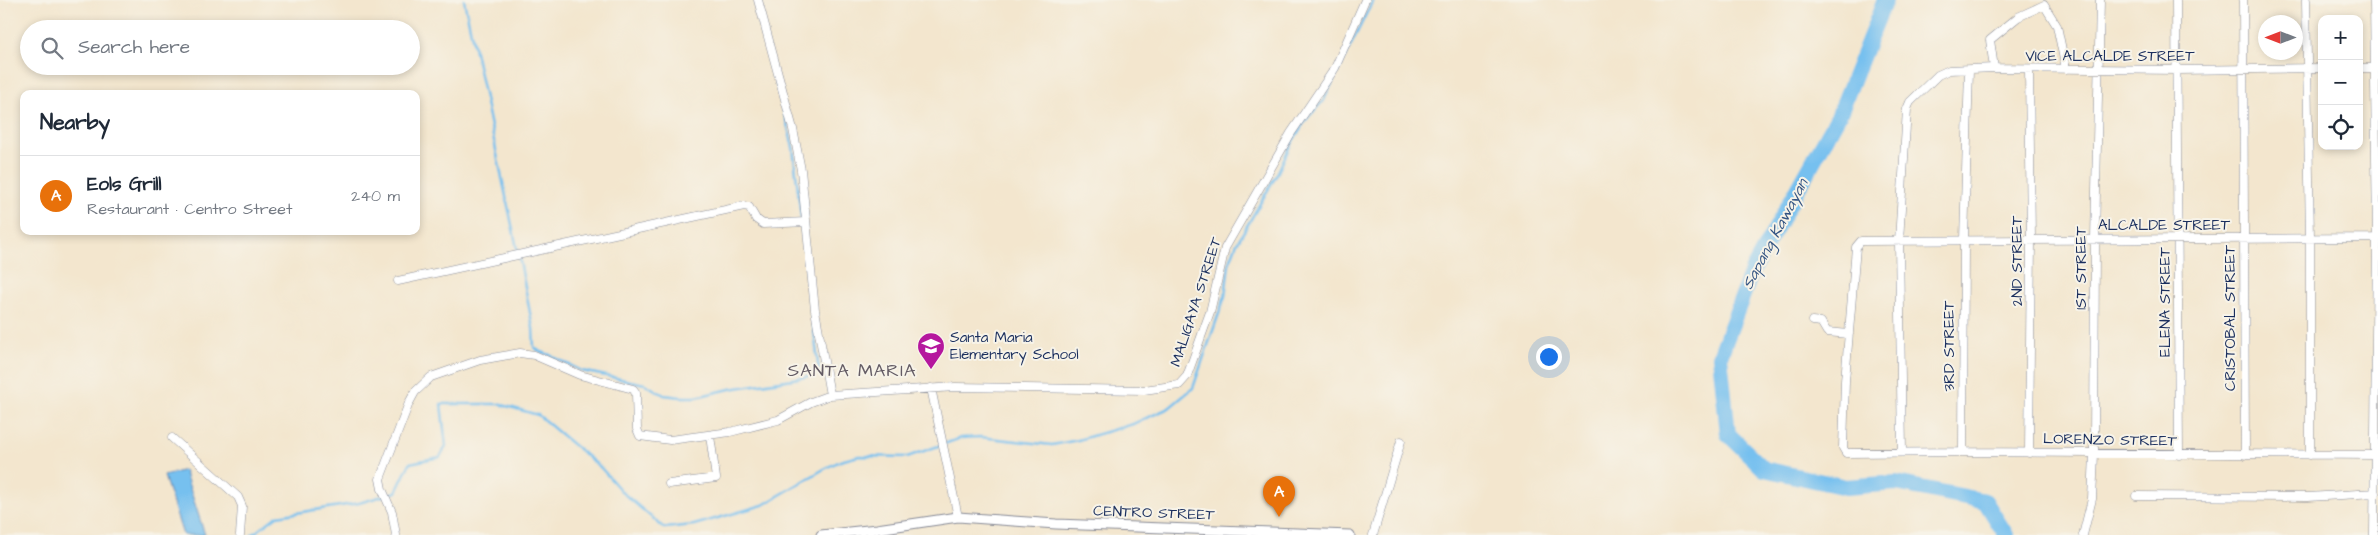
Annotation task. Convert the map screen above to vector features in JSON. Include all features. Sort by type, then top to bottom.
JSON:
[{"type":"street","points":[[396,535],[392,512],[380,478],[409,402],[431,377],[480,360],[512,353],[534,355],[580,375],[633,389],[636,393],[637,430],[642,437],[670,440],[710,436],[769,423],[830,395],[815,310],[801,170],[793,129],[758,0]]},
{"type":"street","name":"MALIGAYA STREET","points":[[830,395],[982,386],[1144,390],[1173,387],[1183,382],[1214,300],[1220,263],[1225,248],[1283,146],[1335,68],[1365,0]]},
{"type":"street","name":"1ST STREET","points":[[2083,535],[2092,499],[2094,454],[2095,239],[2100,0]]},
{"type":"street","name":"ELENA STREET","points":[[2176,0],[2179,455]]},
{"type":"street","name":"CRISTOBAL STREET","points":[[2243,0],[2245,455]]},
{"type":"street","points":[[2306,0],[2310,238],[2310,455]]},
{"type":"street","points":[[2374,0],[2377,238],[2374,535]]},
{"type":"street","points":[[1994,68],[1990,40],[2018,17],[2044,5],[2057,26],[2066,69]]},
{"type":"street","name":"VICE ALCALDE STREET","points":[[1899,240],[1907,109],[1910,102],[1945,71],[1994,68],[2177,70],[2318,68]]},
{"type":"street","points":[[2363,68],[2376,68]]},
{"type":"street","name":"2ND STREET","points":[[2029,69],[2031,240],[2029,453]]},
{"type":"street","name":"3RD STREET","points":[[1963,452],[1964,240],[1969,70]]},
{"type":"street","points":[[398,281],[744,206],[750,207],[756,219],[763,224],[806,222]]},
{"type":"street","name":"ALCALDE STREET","points":[[1849,334],[1856,244],[1861,241],[2377,238]]},
{"type":"street","points":[[1899,240],[1902,452]]},
{"type":"street","points":[[1812,321],[1821,322],[1827,332],[1849,334]]},
{"type":"street","name":"LORENZO STREET","points":[[1849,334],[1845,381],[1843,448],[1846,453],[2374,455]]},
{"type":"street","points":[[931,388],[958,517]]},
{"type":"street","points":[[669,484],[716,478],[710,436]]},
{"type":"street","points":[[172,438],[238,497],[242,506],[240,535]]},
{"type":"street","points":[[1373,535],[1402,441]]},
{"type":"street","points":[[2136,496],[2308,497],[2375,493]]},
{"type":"street","name":"CENTRO STREET","points":[[821,535],[877,530],[958,517],[1056,524],[1350,535]]},
{"type":"water","points":[[184,470],[205,535],[183,535],[164,476]]},
{"type":"waterway","points":[[464,0],[518,253]]},
{"type":"waterway","points":[[252,535],[277,516],[359,503],[396,492],[410,463],[440,457],[446,446],[441,404],[499,404],[538,415],[601,468],[623,493],[664,528],[694,525],[763,505],[824,469],[840,461],[859,456],[907,457],[961,438],[980,437],[1052,445],[1078,440],[1133,424],[1169,408],[1193,388],[1225,296],[1229,264],[1237,243],[1305,121],[1324,100],[1373,0]]},
{"type":"waterway","name":"Sapang Kawayan","points":[[1885,0],[1839,115],[1752,271],[1720,356],[1728,434],[1764,469],[1846,487],[1896,483],[1985,501],[2006,535]]},
{"type":"waterway","points":[[758,13],[770,60]]},
{"type":"waterway","points":[[771,62],[793,147],[801,218]]},
{"type":"waterway","points":[[802,224],[809,288]]},
{"type":"waterway","points":[[519,256],[533,328],[534,347],[582,371],[645,384],[664,395],[696,397],[730,389],[805,377],[819,372],[812,314]]},
{"type":"place","name":"Santa Maria Elementary School","points":[[931,370]]},
{"type":"place","name":"Eols Grill","points":[[1279,517]]},
{"type":"district","name":"SANTA MARIA","points":[[852,370]]}]
